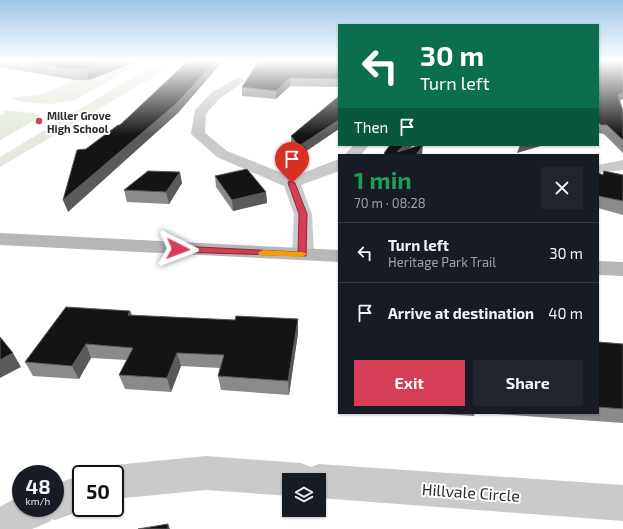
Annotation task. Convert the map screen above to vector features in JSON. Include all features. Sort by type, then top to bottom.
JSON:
[{"type":"main road","points":[[0,239],[338,256]]},
{"type":"main road","points":[[599,268],[623,269]]},
{"type":"street","points":[[230,86],[215,96],[200,113],[198,134],[222,154],[292,183],[333,168],[338,165]]},
{"type":"street","points":[[353,154],[361,146]]},
{"type":"street","points":[[600,169],[623,166]]},
{"type":"street","points":[[292,183],[303,214],[303,254]]},
{"type":"street","points":[[124,481],[206,473],[282,479]]},
{"type":"street","name":"Hillvale Circle","points":[[326,482],[623,503]]},
{"type":"street","points":[[0,528],[17,517]]},
{"type":"shaded area","points":[[61,86],[100,86],[75,100],[51,104],[22,102],[10,98],[38,95]]},
{"type":"shaded area","points":[[119,86],[139,86],[0,167],[0,157]]},
{"type":"shaded area","points":[[2,110],[34,113],[39,115],[39,118],[0,140],[0,115],[5,113]]},
{"type":"building","points":[[162,86],[193,86],[176,104],[63,200],[77,150],[86,149],[120,125]]},
{"type":"building","points":[[243,86],[282,86],[276,91],[242,87]]},
{"type":"building","points":[[599,86],[623,86],[623,93],[618,95],[623,111],[623,140],[607,125],[601,125],[599,123]]},
{"type":"building","points":[[338,97],[338,121],[299,146],[291,136]]},
{"type":"building","points":[[389,146],[403,146],[397,152],[422,146],[417,154],[384,153]]},
{"type":"building","points":[[247,169],[266,192],[232,200],[215,176]]},
{"type":"building","points":[[148,171],[180,172],[166,192],[124,190]]},
{"type":"building","points":[[604,171],[623,175],[623,201],[599,196],[599,173],[603,175]]},
{"type":"building","points":[[66,307],[130,311],[128,315],[235,320],[236,316],[298,319],[288,381],[218,376],[224,355],[177,353],[167,378],[119,375],[133,348],[86,344],[72,366],[25,362]]},
{"type":"building","points":[[0,337],[13,353],[0,360]]},
{"type":"building","points":[[599,342],[623,344],[623,409],[599,407]]},
{"type":"building","points":[[168,524],[168,529],[138,529]]},
{"type":"slow traffic","points":[[263,253],[302,254]]},
{"type":"place","name":"Miller Grove High School","points":[[39,121]]},
{"type":"route","points":[[178,249],[303,254],[303,214],[292,183]]}]
